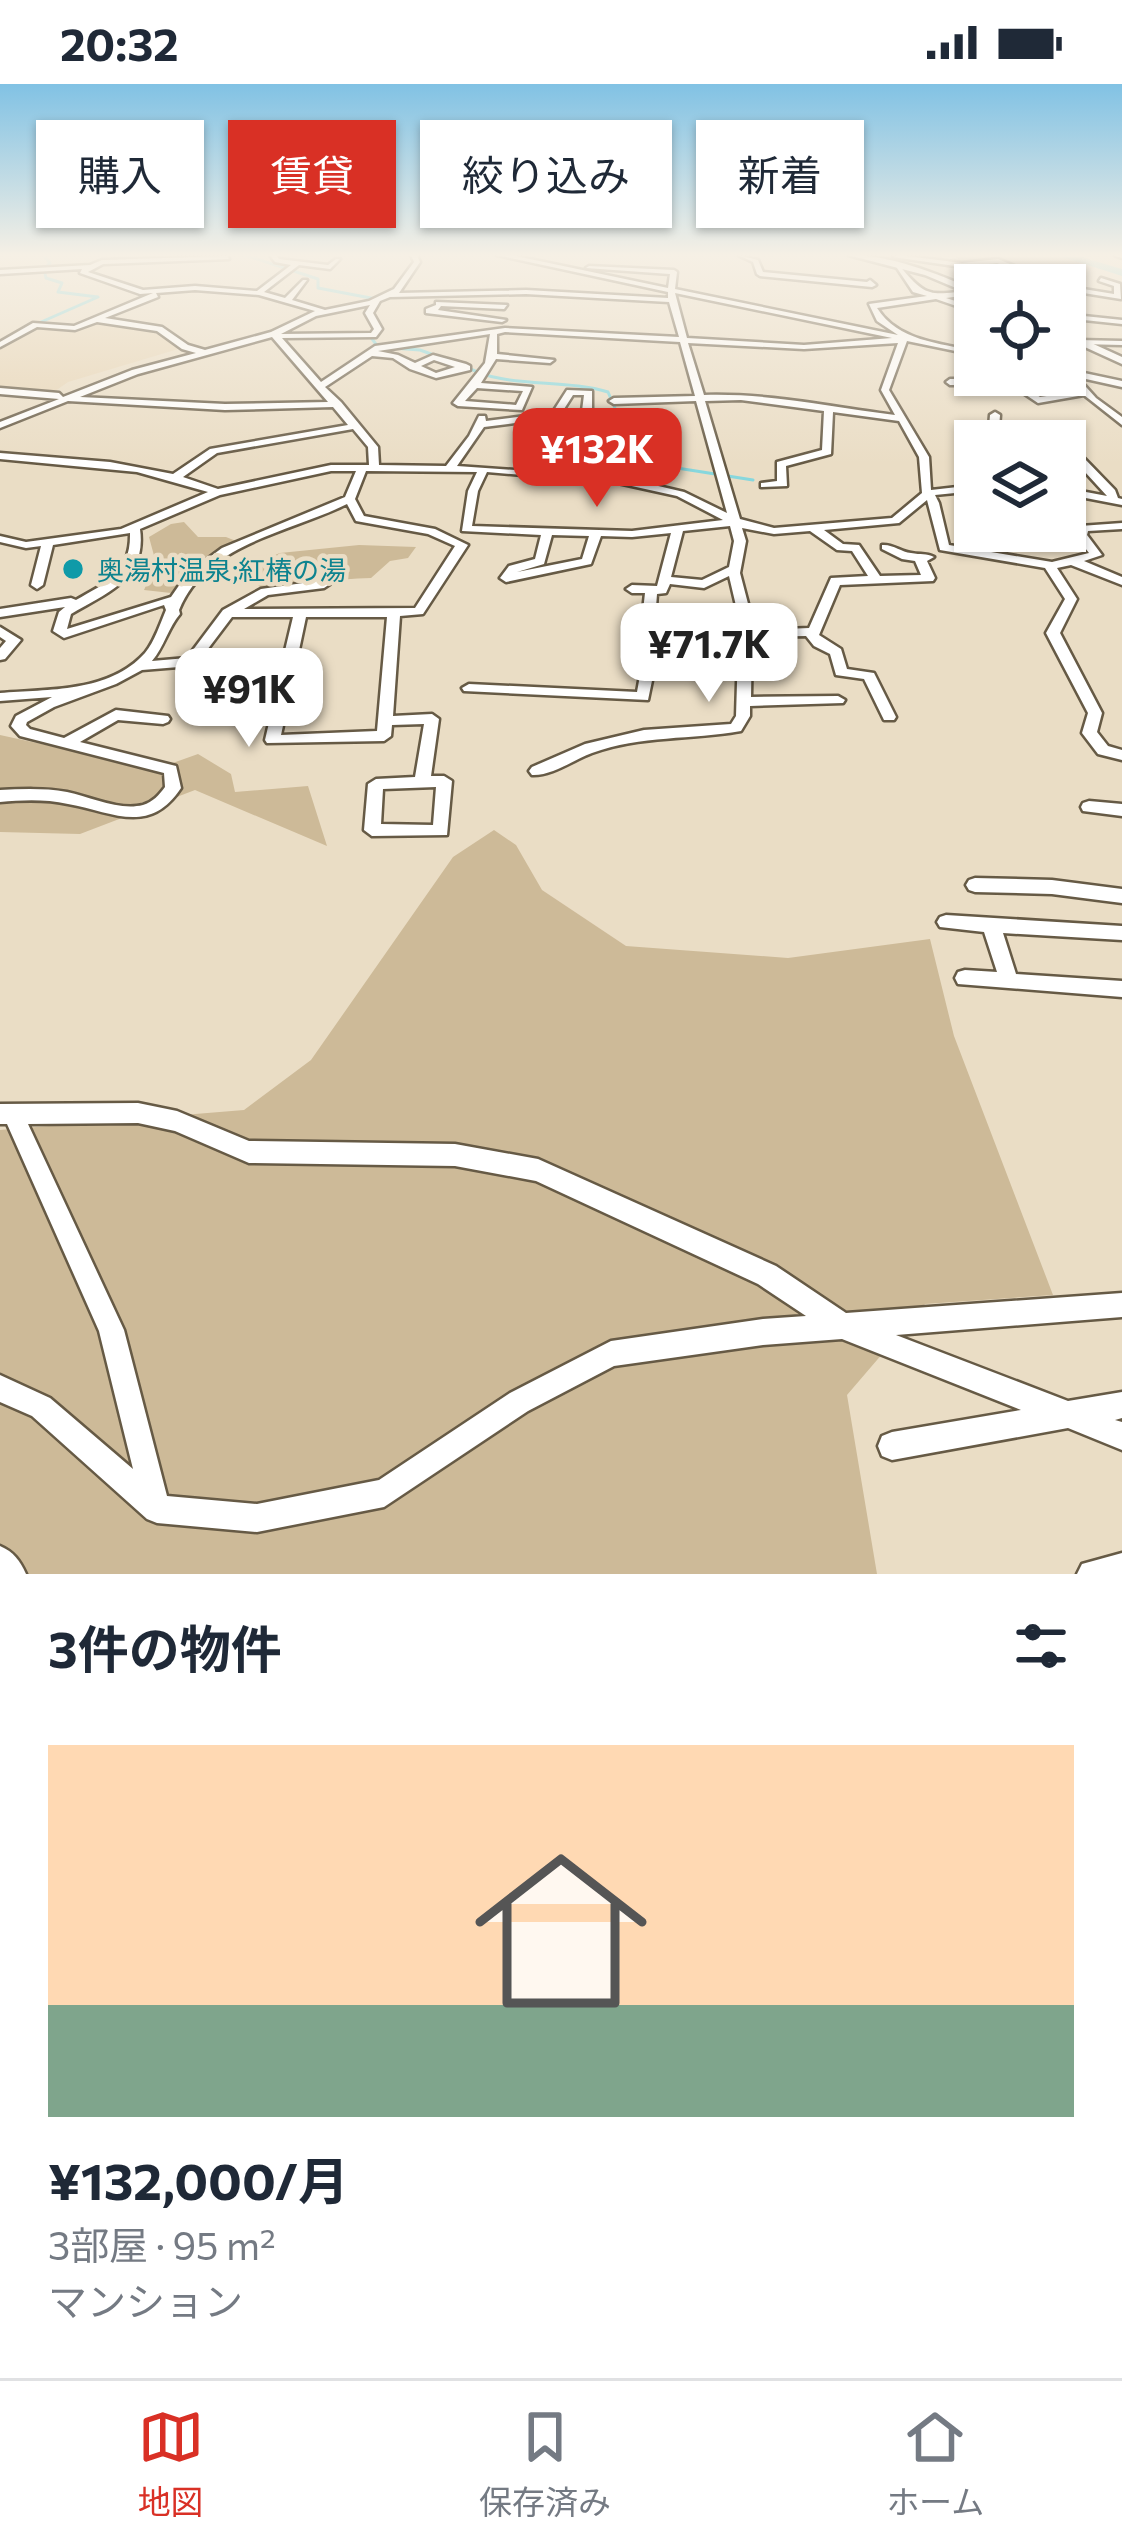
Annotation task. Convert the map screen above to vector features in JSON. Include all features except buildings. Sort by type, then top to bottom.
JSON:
[{"type":"main road","points":[[1086,344],[1122,361]]},
{"type":"street","points":[[0,344],[36,326],[83,325]]},
{"type":"street","points":[[130,325],[159,329],[207,353]]},
{"type":"street","points":[[0,425],[65,398],[275,335],[294,325]]},
{"type":"street","points":[[331,325],[332,336]]},
{"type":"street","points":[[275,335],[373,335],[375,325]]},
{"type":"street","points":[[484,325],[498,329]]},
{"type":"street","points":[[413,367],[433,357],[464,367],[478,382],[529,389],[519,408],[458,403],[478,382],[493,356],[499,325]]},
{"type":"street","points":[[537,771],[590,748],[644,735],[736,728],[742,723],[745,617],[734,569],[740,541],[681,325]]},
{"type":"street","points":[[825,325],[954,349]]},
{"type":"street","points":[[889,325],[903,339]]},
{"type":"street","points":[[323,386],[382,348],[498,329],[845,347],[903,339]]},
{"type":"street","points":[[0,796],[53,795],[139,813],[160,805],[173,788],[171,770],[26,733],[18,726],[21,719],[139,666],[156,649],[189,580],[223,555],[350,499],[369,466],[373,447],[275,335]]},
{"type":"street","points":[[373,335],[382,348]]},
{"type":"street","points":[[903,339],[884,385],[924,457],[928,494],[943,531],[944,548]]},
{"type":"street","points":[[1086,342],[1122,343]]},
{"type":"street","points":[[368,353],[399,358],[443,377],[464,367]]},
{"type":"street","points":[[493,356],[550,360]]},
{"type":"street","points":[[1086,376],[1122,384]]},
{"type":"street","points":[[950,382],[1013,382],[1038,400],[1087,392],[1122,422]]},
{"type":"street","points":[[0,391],[225,407],[338,404]]},
{"type":"street","points":[[554,418],[570,392],[589,393],[587,411],[603,440],[595,445]]},
{"type":"street","points":[[614,400],[701,397],[830,407],[901,419]]},
{"type":"street","points":[[450,468],[458,449],[481,424],[484,405]]},
{"type":"street","points":[[765,484],[783,484],[781,464],[826,452],[830,407]]},
{"type":"street","points":[[995,415],[995,420]]},
{"type":"street","points":[[481,424],[592,418]]},
{"type":"street","points":[[15,419],[2,447],[177,476],[217,492]]},
{"type":"street","points":[[515,420],[627,454],[618,480]]},
{"type":"street","points":[[177,476],[214,451],[351,427]]},
{"type":"street","points":[[1086,465],[1117,501]]},
{"type":"street","points":[[0,539],[26,545],[135,529],[184,502],[217,492],[312,470],[369,466],[618,480],[685,496],[733,520],[774,531]]},
{"type":"street","points":[[484,469],[472,491],[466,529],[596,533],[678,529],[733,520]]},
{"type":"street","points":[[740,541],[774,531],[900,519],[928,494],[954,491]]},
{"type":"street","points":[[1086,495],[1117,501]]},
{"type":"street","points":[[228,613],[419,611],[462,545],[431,531],[360,519],[350,499]]},
{"type":"street","points":[[886,547],[895,554],[920,558],[944,548],[1050,565],[1096,555],[1080,530],[1122,526]]},
{"type":"street","points":[[813,528],[841,548],[855,547],[874,577]]},
{"type":"street","points":[[135,529],[137,552],[119,580],[65,612],[60,631],[64,634],[168,600],[174,614]]},
{"type":"street","points":[[632,589],[662,590],[678,529]]},
{"type":"street","points":[[547,532],[540,561],[513,569],[506,578],[587,561],[596,533]]},
{"type":"street","points":[[37,585],[48,542]]},
{"type":"street","points":[[813,634],[835,581],[929,578],[920,558]]},
{"type":"street","points":[[1071,561],[1122,581]]},
{"type":"street","points":[[1050,565],[1071,599],[1053,627],[1054,639],[1095,713],[1088,733],[1103,750],[1122,755]]},
{"type":"street","points":[[666,580],[704,584],[734,569]]},
{"type":"street","points":[[0,613],[58,605],[119,580]]},
{"type":"street","points":[[191,662],[228,613],[265,592],[324,584]]},
{"type":"street","points":[[469,688],[643,697],[654,637],[649,627],[651,591]]},
{"type":"street","points":[[649,610],[745,617],[753,623],[754,634],[813,634]]},
{"type":"street","points":[[300,615],[272,740],[384,736],[394,614]]},
{"type":"street","points":[[0,631],[11,636],[0,656]]},
{"type":"street","points":[[813,634],[836,652],[841,672],[869,676],[889,717]]},
{"type":"street","points":[[139,666],[289,663]]},
{"type":"street","points":[[0,697],[87,691]]},
{"type":"street","points":[[743,702],[838,700]]},
{"type":"street","points":[[67,743],[116,715],[163,719]]},
{"type":"street","points":[[386,721],[432,719],[422,782]]},
{"type":"street","points":[[444,781],[441,831],[372,830],[376,784],[422,782],[444,781]]},
{"type":"street","points":[[1089,807],[1117,810],[1122,832]]},
{"type":"street","points":[[975,885],[1052,886],[1122,896]]},
{"type":"street","points":[[946,922],[1122,933]]},
{"type":"street","points":[[992,925],[1009,981]]},
{"type":"street","points":[[965,978],[1122,988]]},
{"type":"street","points":[[157,1509],[111,1330],[6,1114],[138,1113],[177,1121],[249,1152],[305,1157],[455,1156],[538,1170],[767,1275],[844,1327],[1122,1436]]},
{"type":"street","points":[[0,1388],[41,1407],[157,1509],[257,1518],[384,1493],[519,1402],[611,1354],[764,1332],[1122,1305]]},
{"type":"street","points":[[892,1447],[1122,1405]]},
{"type":"street","points":[[0,1561],[11,1574]]},
{"type":"street","points":[[1092,1574],[1122,1568]]},
{"type":"shaded area","points":[[36,325],[130,325],[159,329],[185,347],[68,382],[48,396],[0,391],[0,345]]},
{"type":"shaded area","points":[[184,522],[198,537],[226,537],[241,543],[195,574],[180,594],[144,590],[156,563],[149,537]]},
{"type":"shaded area","points":[[359,545],[416,547],[408,558],[390,561],[371,578],[265,592],[244,571],[280,553]]},
{"type":"shaded area","points":[[0,735],[156,769],[198,754],[231,774],[235,792],[308,786],[327,846],[195,790],[80,834],[0,832]]},
{"type":"shaded area","points":[[494,830],[516,845],[542,890],[626,946],[788,958],[930,939],[954,1036],[1053,1295],[925,1304],[847,1395],[877,1574],[0,1574],[0,1130],[244,1110],[311,1060],[453,857]]},
{"type":"waterway","points":[[372,325],[370,336],[378,347],[420,350],[442,358]]},
{"type":"waterway","points":[[464,365],[495,377],[608,392],[633,450],[677,468],[753,480]]},
{"type":"place","name":"奥湯村温泉;紅椿の湯","points":[[73,569]]}]
